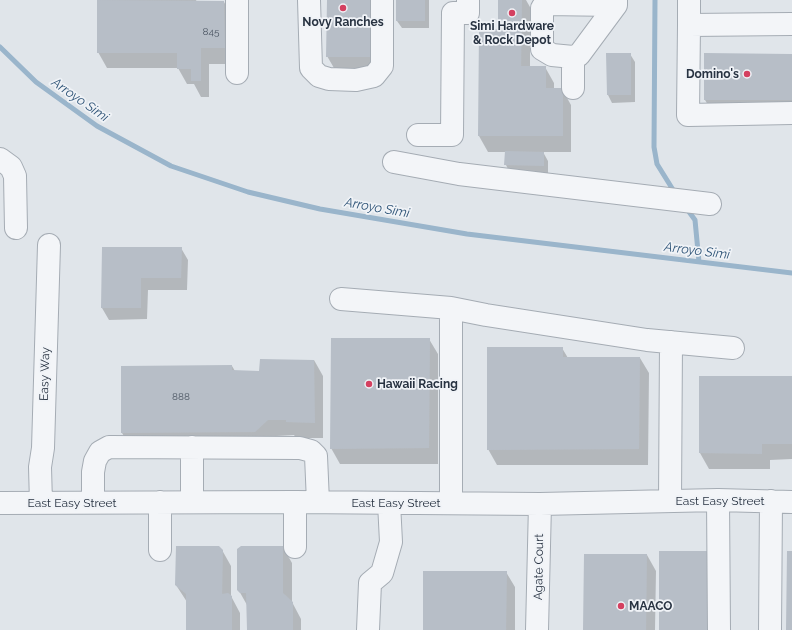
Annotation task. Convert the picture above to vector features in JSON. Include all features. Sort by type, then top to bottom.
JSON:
[{"type":"street","points":[[237,0],[237,72]]},
{"type":"street","points":[[309,0],[311,68],[319,76],[329,79],[356,80],[374,76],[382,66],[382,0]]},
{"type":"street","points":[[418,135],[452,135],[453,13],[468,13],[468,0]]},
{"type":"street","points":[[689,0],[688,115],[792,113]]},
{"type":"street","points":[[616,2],[579,56],[552,56],[542,49],[542,8],[545,4],[616,2]]},
{"type":"street","points":[[689,25],[792,24]]},
{"type":"street","points":[[573,57],[573,88]]},
{"type":"street","points":[[0,159],[11,167],[16,176],[16,228]]},
{"type":"street","points":[[394,162],[459,174],[691,201]]},
{"type":"street","name":"Easy Way","points":[[41,503],[40,467],[43,448],[49,245]]},
{"type":"street","points":[[342,299],[451,308],[486,315],[647,340],[733,348]]},
{"type":"street","points":[[451,308],[451,503]]},
{"type":"street","points":[[670,500],[671,342]]},
{"type":"street","points":[[93,502],[93,472],[95,461],[100,452],[109,447],[300,448],[311,451],[316,456],[318,462],[318,502]]},
{"type":"street","points":[[192,447],[192,502]]},
{"type":"street","name":"East Easy Street","points":[[0,504],[93,502],[540,504],[670,500],[782,502]]},
{"type":"street","points":[[718,500],[719,630]]},
{"type":"street","points":[[160,502],[160,550]]},
{"type":"street","points":[[295,547],[296,502]]},
{"type":"street","points":[[770,630],[782,502]]},
{"type":"street","points":[[368,630],[370,583],[382,573],[391,542],[389,503]]},
{"type":"street","name":"Agate Court","points":[[537,630],[540,504]]},
{"type":"building","points":[[97,0],[224,1],[225,48],[201,48],[201,81],[191,81],[191,69],[177,69],[177,53],[97,53]]},
{"type":"building","points":[[327,0],[377,0],[377,57],[326,57]]},
{"type":"building","points":[[396,0],[425,0],[425,21],[396,21]]},
{"type":"building","points":[[498,0],[522,0],[521,66],[546,66],[546,88],[563,88],[563,136],[478,136],[479,29],[498,29]]},
{"type":"building","points":[[606,53],[631,53],[631,95],[607,95]]},
{"type":"building","points":[[704,53],[792,54],[792,100],[704,100]]},
{"type":"building","points":[[505,151],[544,152],[544,166],[504,165]]},
{"type":"building","points":[[102,247],[182,247],[181,278],[141,278],[141,308],[101,308]]},
{"type":"building","points":[[331,338],[430,338],[429,448],[330,449]]},
{"type":"building","points":[[487,347],[563,347],[563,357],[640,357],[639,449],[487,450]]},
{"type":"building","points":[[260,359],[314,360],[315,423],[268,420],[255,432],[121,433],[121,366],[232,365],[232,370],[259,371]]},
{"type":"building","points":[[699,376],[792,376],[792,444],[762,444],[762,454],[699,453]]},
{"type":"building","points":[[176,546],[219,546],[223,550],[222,594],[228,593],[232,596],[232,630],[186,630],[186,594],[175,585]]},
{"type":"building","points":[[241,546],[283,546],[283,593],[293,602],[293,630],[247,630],[246,593],[240,593],[237,590],[237,549]]},
{"type":"building","points":[[659,551],[709,551],[709,630],[659,630]]},
{"type":"building","points":[[787,551],[792,551],[792,630],[786,630]]},
{"type":"building","points":[[584,554],[647,554],[646,630],[583,630]]},
{"type":"building","points":[[423,571],[507,571],[506,630],[423,630]]},
{"type":"waterway","points":[[655,0],[654,147],[657,164],[675,193]]},
{"type":"waterway","name":"Arroyo Simi","points":[[0,47],[36,82],[97,126],[171,166],[248,192],[320,209],[467,234],[792,273]]},
{"type":"waterway","points":[[687,209],[695,220],[699,262]]},
{"type":"place","name":"Novy Ranches","points":[[343,8]]},
{"type":"place","name":"Simi Hardware & Rock Depot","points":[[512,13]]},
{"type":"place","name":"Domino's","points":[[747,74]]},
{"type":"place","name":"Hawaii Racing","points":[[369,384]]},
{"type":"place","name":"MAACO","points":[[621,606]]}]
